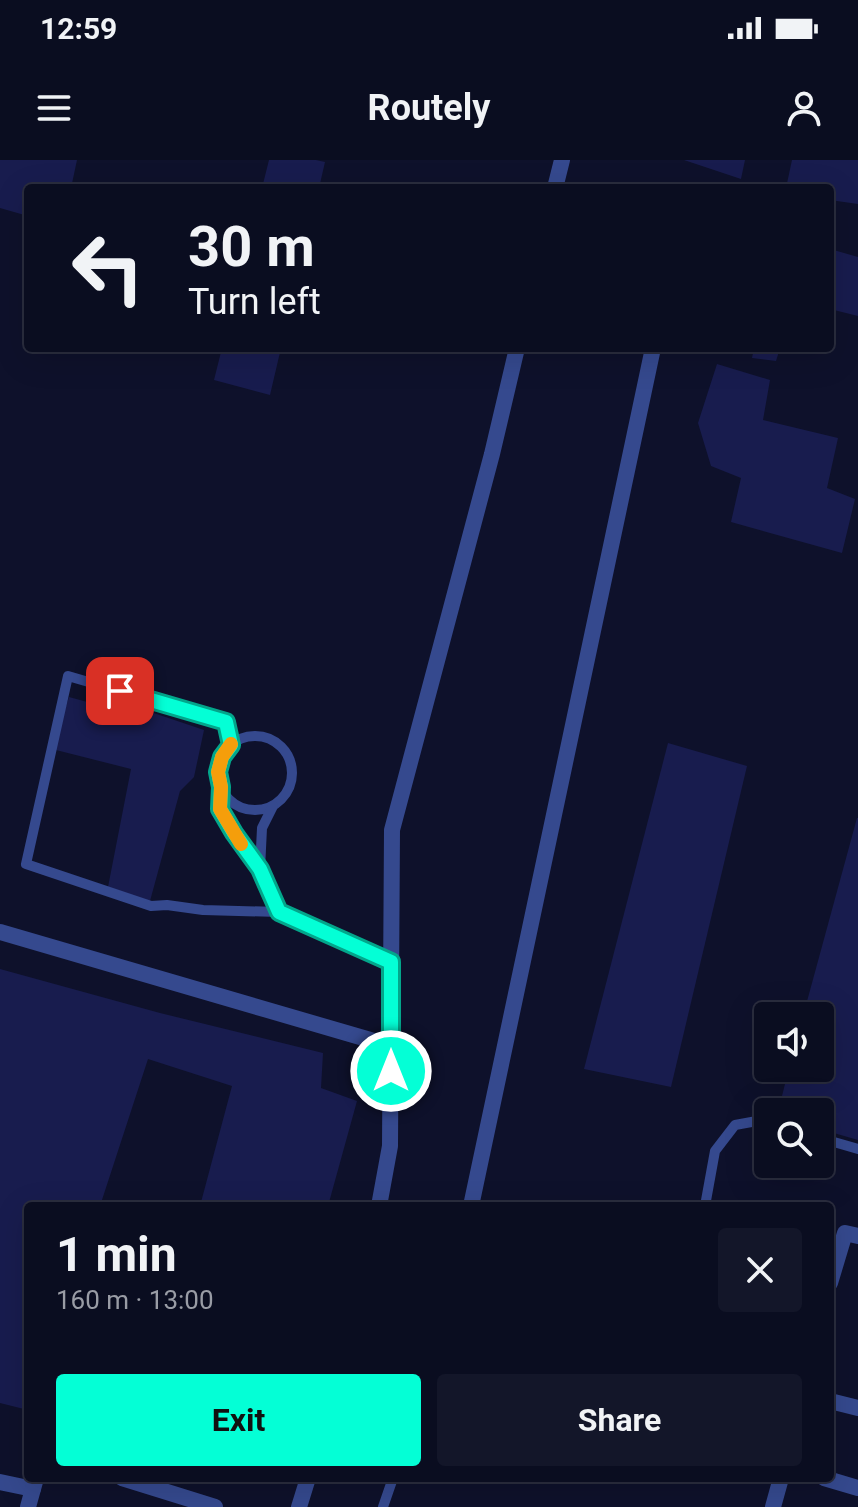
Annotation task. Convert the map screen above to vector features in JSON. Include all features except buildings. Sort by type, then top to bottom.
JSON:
[{"type":"street","points":[[556,184],[562,160]]},
{"type":"street","points":[[380,1202],[390,1146],[392,830],[516,352]]},
{"type":"street","points":[[472,1202],[652,352]]},
{"type":"street","points":[[0,932],[391,1046]]},
{"type":"street","points":[[834,1270],[845,1233],[858,1236]]},
{"type":"street","points":[[834,1402],[858,1408]]},
{"type":"street","points":[[834,1481],[858,1488]]},
{"type":"street","points":[[0,1482],[34,1484],[28,1507]]},
{"type":"street","points":[[135,1482],[215,1507]]},
{"type":"street","points":[[299,1507],[307,1482]]},
{"type":"street","points":[[773,1507],[780,1482]]},
{"type":"lane","points":[[231,745],[226,722],[68,676],[26,864],[151,906],[279,912],[391,962]]},
{"type":"lane","points":[[221,787],[229,800],[243,808],[258,811],[273,806],[285,796],[291,782],[292,767],[286,752],[275,741],[261,736],[245,737],[231,745],[222,757],[218,772],[220,809],[260,869],[279,912]]},
{"type":"lane","points":[[260,869],[262,828],[273,806]]},
{"type":"lane","points":[[706,1202],[715,1151],[735,1125],[754,1122]]},
{"type":"lane","points":[[834,1142],[858,1149]]},
{"type":"lane","points":[[383,1507],[392,1482]]},
{"type":"slow traffic","points":[[231,744],[222,757],[218,772],[220,809],[241,844]]},
{"type":"route","points":[[120,691],[226,722],[231,745],[222,757],[218,772],[220,809],[260,869],[279,912],[391,962],[391,1071]]}]
